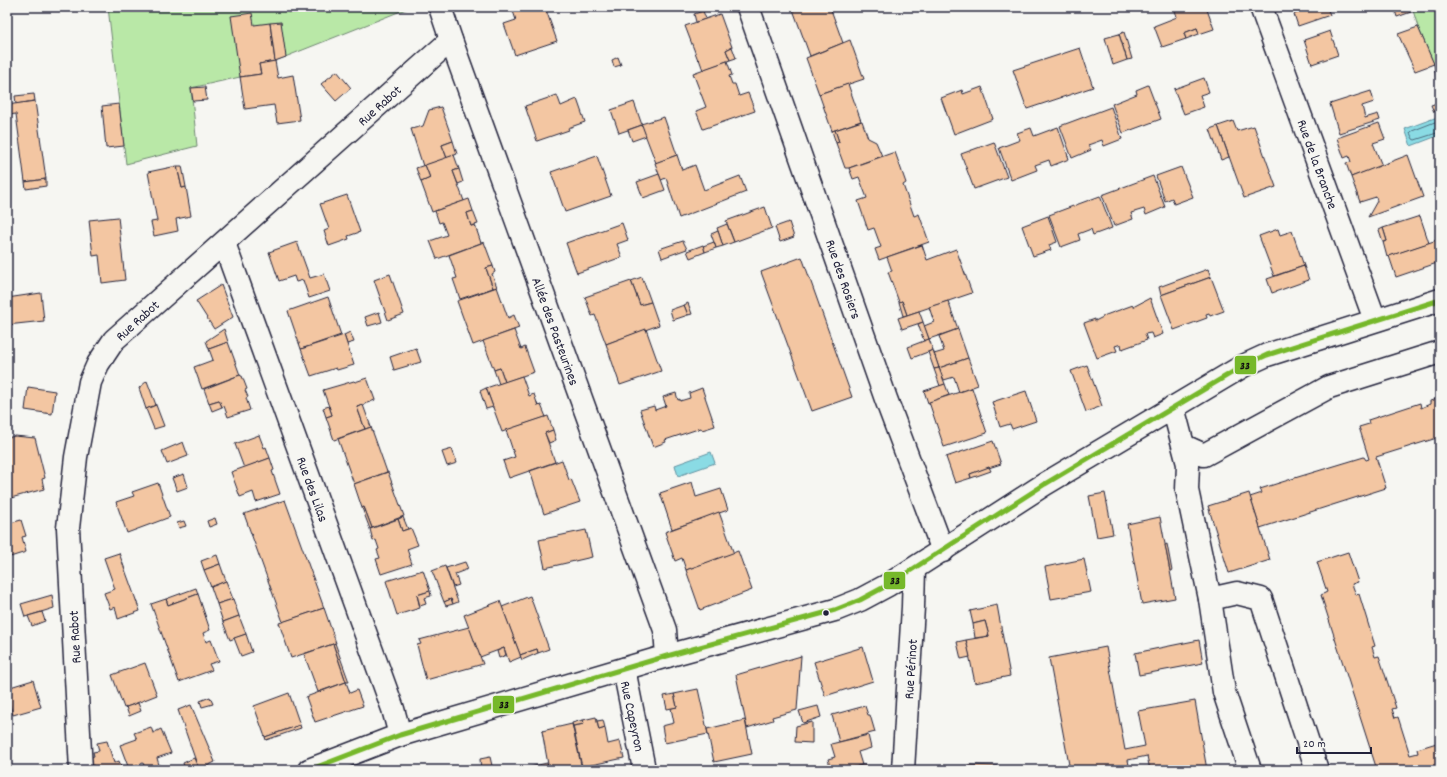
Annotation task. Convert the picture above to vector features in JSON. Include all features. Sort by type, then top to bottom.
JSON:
[{"type":"street","name":"Allée des Pasteurines","points":[[440,7],[665,630],[667,656]]},
{"type":"street","name":"Rue des Rosiers","points":[[748,7],[884,392],[943,551]]},
{"type":"street","name":"Rue de la Branche","points":[[1261,7],[1375,320]]},
{"type":"street","name":"Rue Rabot","points":[[81,770],[68,528],[76,457],[90,382],[98,364],[114,340],[451,40]]},
{"type":"street","name":"Rue des Lilas","points":[[224,243],[393,709],[400,735]]},
{"type":"street","name":"Rue Capeyron","points":[[309,770],[400,735],[667,656],[835,610],[860,600],[888,585],[943,551],[1045,484],[1173,407],[1250,363],[1267,355],[1440,300]]},
{"type":"street","points":[[1184,446],[1204,455],[1329,388],[1440,352]]},
{"type":"street","points":[[1173,407],[1188,464],[1187,490],[1210,599],[1224,692],[1250,770]]},
{"type":"street","name":"Rue Périnot","points":[[903,770],[913,615],[914,569]]},
{"type":"street","points":[[1210,599],[1237,593],[1261,599],[1317,770]]},
{"type":"street","name":"Rue Capeyron","points":[[624,669],[643,764]]},
{"type":"green space","points":[[108,7],[411,7],[275,61],[259,64],[240,77],[191,88],[197,146],[126,164]]},
{"type":"green space","points":[[1412,7],[1440,7],[1440,62],[1434,64],[1418,27]]},
{"type":"water","points":[[1440,116],[1440,135],[1411,146],[1405,129]]},
{"type":"water","points":[[711,452],[715,463],[678,476],[675,465]]},
{"type":"building","points":[[288,7],[310,7],[289,12]]},
{"type":"building","points":[[525,7],[545,7],[557,41],[515,55],[504,24],[516,20],[513,11]]},
{"type":"building","points":[[792,7],[830,7],[843,43],[810,56]]},
{"type":"building","points":[[1174,7],[1206,7],[1214,29],[1199,34],[1197,28],[1184,33],[1186,39],[1162,47],[1154,26],[1177,17]]},
{"type":"building","points":[[1292,7],[1336,7],[1328,10],[1330,15],[1298,26],[1294,14],[1298,13],[1296,8],[1292,9]]},
{"type":"building","points":[[1394,7],[1409,7],[1411,12],[1397,17]]},
{"type":"building","points":[[703,11],[706,19],[696,22],[694,14]]},
{"type":"building","points":[[252,13],[254,25],[270,23],[275,61],[259,64],[261,74],[240,77],[231,16]]},
{"type":"building","points":[[720,14],[732,47],[726,50],[730,60],[703,70],[685,26]]},
{"type":"building","points":[[281,22],[286,57],[275,61],[270,23]]},
{"type":"building","points":[[1418,27],[1434,64],[1415,71],[1398,34]]},
{"type":"building","points":[[1197,28],[1199,34],[1186,39],[1184,33]]},
{"type":"building","points":[[1330,31],[1338,55],[1312,64],[1304,40]]},
{"type":"building","points":[[1124,32],[1132,59],[1127,60],[1119,34]]},
{"type":"building","points":[[1119,34],[1127,60],[1113,65],[1105,38]]},
{"type":"building","points":[[850,40],[864,79],[819,94],[806,58]]},
{"type":"building","points":[[732,47],[736,58],[730,60],[726,50]]},
{"type":"building","points":[[1080,48],[1093,87],[1027,109],[1013,70]]},
{"type":"building","points":[[618,57],[621,65],[614,67],[612,60]]},
{"type":"building","points":[[275,61],[278,78],[293,75],[300,120],[277,123],[274,105],[245,109],[240,77],[261,74],[259,64]]},
{"type":"building","points":[[727,61],[732,75],[729,76],[732,84],[735,84],[739,96],[748,93],[755,111],[703,129],[696,111],[706,107],[693,73]]},
{"type":"building","points":[[1440,62],[1440,76],[1436,77],[1434,64]]},
{"type":"building","points":[[337,71],[351,88],[336,101],[321,84]]},
{"type":"building","points":[[1204,78],[1209,92],[1200,95],[1204,107],[1184,114],[1174,89]]},
{"type":"building","points":[[848,84],[861,121],[832,131],[819,94]]},
{"type":"building","points":[[1148,85],[1161,119],[1123,133],[1112,104],[1137,94],[1136,90]]},
{"type":"building","points":[[205,87],[207,100],[193,101],[191,88]]},
{"type":"building","points":[[982,87],[993,119],[954,134],[941,98],[962,90],[963,94]]},
{"type":"building","points":[[1371,91],[1374,102],[1362,106],[1365,118],[1378,114],[1380,120],[1339,133],[1330,104]]},
{"type":"building","points":[[34,94],[35,101],[16,104],[15,96]]},
{"type":"building","points":[[557,95],[561,106],[577,99],[585,122],[568,128],[569,130],[537,141],[525,106]]},
{"type":"building","points":[[35,101],[46,179],[25,182],[16,114],[8,115],[7,105]]},
{"type":"building","points":[[634,102],[642,125],[619,133],[611,110]]},
{"type":"building","points":[[1440,102],[1440,110],[1434,112],[1431,105]]},
{"type":"building","points":[[119,104],[124,146],[106,148],[102,106]]},
{"type":"building","points":[[441,107],[453,141],[442,145],[447,158],[423,166],[411,129],[423,126],[429,110]]},
{"type":"building","points":[[1111,107],[1122,139],[1104,146],[1102,140],[1088,145],[1091,150],[1072,158],[1060,126]]},
{"type":"building","points":[[664,117],[677,155],[656,163],[641,124]]},
{"type":"building","points":[[862,121],[868,138],[876,142],[882,156],[849,168],[845,168],[836,143],[839,142],[835,130]]},
{"type":"building","points":[[1233,121],[1237,131],[1254,126],[1276,187],[1244,198],[1218,126]]},
{"type":"building","points":[[1379,123],[1385,139],[1373,143],[1382,166],[1351,177],[1346,163],[1351,162],[1349,156],[1344,158],[1337,138]]},
{"type":"building","points":[[642,125],[646,136],[632,141],[628,130]]},
{"type":"building","points":[[1218,126],[1229,157],[1221,160],[1210,129]]},
{"type":"building","points":[[1058,127],[1069,159],[1051,166],[1049,160],[1035,165],[1037,170],[1011,180],[999,148],[1020,140],[1017,133],[1031,128],[1034,136]]},
{"type":"building","points":[[835,130],[839,142],[836,143],[832,131]]},
{"type":"building","points":[[453,141],[457,154],[447,158],[442,145]]},
{"type":"building","points":[[994,142],[1007,177],[974,189],[961,154]]},
{"type":"building","points":[[895,152],[906,183],[903,185],[914,216],[919,214],[929,242],[879,260],[875,249],[881,247],[874,228],[868,230],[858,201],[867,198],[859,177],[853,179],[849,168]]},
{"type":"building","points":[[454,155],[459,169],[453,171],[464,201],[432,212],[421,182],[430,178],[425,165]]},
{"type":"building","points":[[677,155],[682,170],[695,165],[704,190],[740,176],[746,192],[679,218],[666,178],[661,180],[655,163]]},
{"type":"building","points":[[1408,155],[1423,197],[1368,217],[1377,201],[1376,197],[1360,202],[1351,177]]},
{"type":"building","points":[[597,156],[611,196],[565,212],[551,172]]},
{"type":"building","points":[[425,165],[430,178],[421,182],[416,168]]},
{"type":"building","points":[[177,166],[182,188],[186,187],[191,216],[176,219],[178,231],[154,236],[151,222],[157,221],[148,172]]},
{"type":"building","points":[[177,166],[182,166],[186,187],[182,188]]},
{"type":"building","points":[[1181,167],[1193,197],[1174,204],[1172,198],[1165,201],[1156,176]]},
{"type":"building","points":[[459,169],[463,182],[458,184],[453,171]]},
{"type":"building","points":[[659,174],[665,190],[643,198],[637,182]]},
{"type":"building","points":[[1153,176],[1165,207],[1146,215],[1144,209],[1131,213],[1133,219],[1114,226],[1102,195]]},
{"type":"building","points":[[46,179],[46,186],[26,189],[25,182]]},
{"type":"building","points":[[347,195],[360,232],[348,236],[349,239],[329,246],[324,231],[329,229],[320,204]]},
{"type":"building","points":[[1100,196],[1112,228],[1093,235],[1091,229],[1078,234],[1080,240],[1061,247],[1049,215]]},
{"type":"building","points":[[469,199],[473,211],[467,213],[471,226],[475,225],[481,243],[437,259],[430,241],[447,235],[442,222],[439,223],[435,211]]},
{"type":"building","points":[[765,207],[772,228],[734,242],[726,221]]},
{"type":"building","points":[[473,211],[478,224],[471,226],[467,213]]},
{"type":"building","points":[[1048,216],[1057,242],[1049,245],[1051,250],[1033,256],[1022,226]]},
{"type":"building","points":[[1420,216],[1429,243],[1387,257],[1383,242],[1387,241],[1383,228]]},
{"type":"building","points":[[118,217],[125,280],[102,283],[99,255],[93,256],[89,220]]},
{"type":"building","points":[[789,222],[794,237],[780,242],[775,227]]},
{"type":"building","points":[[622,223],[628,240],[617,244],[622,257],[577,273],[566,243]]},
{"type":"building","points":[[727,224],[734,242],[723,246],[717,228]]},
{"type":"building","points":[[1383,228],[1387,241],[1383,242],[1379,230]]},
{"type":"building","points":[[1278,229],[1280,235],[1292,231],[1304,266],[1274,276],[1259,236]]},
{"type":"building","points":[[718,231],[723,246],[716,248],[711,234]]},
{"type":"building","points":[[1440,239],[1440,262],[1396,277],[1389,256]]},
{"type":"building","points":[[683,241],[687,249],[662,258],[659,249]]},
{"type":"building","points":[[297,242],[310,278],[324,274],[330,291],[309,298],[303,280],[296,282],[294,276],[279,281],[269,252]]},
{"type":"building","points":[[484,242],[493,266],[486,268],[493,288],[460,299],[453,279],[457,278],[449,255]]},
{"type":"building","points":[[714,242],[716,248],[705,252],[703,246]]},
{"type":"building","points":[[703,245],[705,252],[690,258],[687,251]]},
{"type":"building","points":[[922,245],[927,260],[956,249],[972,293],[907,315],[902,301],[899,302],[888,272],[892,271],[887,257]]},
{"type":"building","points":[[802,257],[852,397],[812,411],[761,272]]},
{"type":"building","points":[[493,266],[495,272],[492,274],[497,287],[493,288],[486,268]]},
{"type":"building","points":[[1304,266],[1309,280],[1272,293],[1267,279]]},
{"type":"building","points":[[1208,269],[1211,277],[1161,295],[1159,287]]},
{"type":"building","points":[[390,274],[404,314],[388,320],[374,280]]},
{"type":"building","points":[[642,277],[651,302],[640,305],[631,281]]},
{"type":"building","points":[[1211,277],[1224,311],[1210,316],[1209,313],[1206,314],[1207,318],[1174,330],[1161,295]]},
{"type":"building","points":[[631,281],[640,305],[651,302],[659,325],[606,344],[595,315],[592,316],[585,297]]},
{"type":"building","points":[[221,285],[233,317],[214,329],[196,301]]},
{"type":"building","points":[[497,287],[508,318],[514,315],[519,328],[473,345],[457,301]]},
{"type":"building","points":[[41,293],[44,321],[7,325],[7,298]]},
{"type":"building","points":[[328,297],[341,335],[301,349],[288,311]]},
{"type":"building","points":[[1150,298],[1163,334],[1153,338],[1151,333],[1145,334],[1147,340],[1122,349],[1121,344],[1115,346],[1117,351],[1097,358],[1084,323],[1095,319],[1095,321],[1103,316],[1133,305],[1133,307]]},
{"type":"building","points":[[902,301],[907,315],[903,316],[899,302]]},
{"type":"building","points":[[948,301],[958,329],[929,339],[924,326],[934,322],[929,307]]},
{"type":"building","points":[[688,303],[692,314],[688,315],[684,305]]},
{"type":"building","points":[[684,305],[688,315],[673,320],[670,310]]},
{"type":"building","points":[[919,311],[923,322],[902,329],[898,318]]},
{"type":"building","points":[[379,312],[382,322],[368,326],[365,317]]},
{"type":"building","points":[[923,322],[929,339],[924,341],[918,324]]},
{"type":"building","points":[[224,329],[228,342],[209,349],[206,341]]},
{"type":"building","points":[[646,329],[661,371],[620,385],[606,344]]},
{"type":"building","points":[[958,329],[968,358],[939,368],[934,354],[944,351],[939,336]]},
{"type":"building","points":[[514,330],[521,349],[525,347],[534,372],[505,382],[500,368],[494,370],[483,341]]},
{"type":"building","points":[[350,332],[354,342],[347,344],[344,335]]},
{"type":"building","points":[[344,335],[354,365],[337,370],[336,368],[311,376],[301,349]]},
{"type":"building","points":[[929,339],[933,350],[912,358],[908,347]]},
{"type":"building","points":[[228,342],[240,375],[202,389],[194,367],[213,360],[209,349]]},
{"type":"building","points":[[416,348],[421,362],[394,370],[390,357]]},
{"type":"building","points":[[933,350],[939,368],[934,369],[928,352]]},
{"type":"building","points":[[968,358],[978,385],[959,392],[954,377],[944,380],[939,368]]},
{"type":"building","points":[[1087,365],[1102,406],[1086,412],[1071,371]]},
{"type":"building","points":[[500,368],[505,382],[499,384],[494,370]]},
{"type":"building","points":[[939,368],[945,384],[940,386],[934,369]]},
{"type":"building","points":[[240,375],[242,376],[247,389],[245,390],[248,397],[246,398],[250,410],[228,417],[224,406],[222,407],[219,400],[209,403],[204,389]]},
{"type":"building","points":[[522,376],[529,396],[534,394],[538,406],[541,405],[546,417],[502,432],[486,388]]},
{"type":"building","points":[[367,378],[375,400],[357,407],[365,429],[334,440],[326,417],[332,415],[323,390]]},
{"type":"building","points":[[147,381],[156,405],[146,409],[139,388]]},
{"type":"building","points":[[945,384],[949,395],[928,403],[924,391]]},
{"type":"building","points":[[28,387],[55,391],[52,414],[25,410]]},
{"type":"building","points":[[486,388],[493,407],[486,409],[480,391]]},
{"type":"building","points":[[702,388],[715,426],[702,430],[701,428],[665,440],[666,442],[653,447],[640,410],[654,406],[655,410],[666,406],[663,397],[676,393],[678,400],[680,399],[680,401],[690,398],[689,393]]},
{"type":"building","points":[[972,388],[987,433],[944,447],[929,402]]},
{"type":"building","points":[[1026,391],[1036,421],[1012,429],[1010,424],[1000,427],[992,402]]},
{"type":"building","points":[[1440,398],[1440,437],[1376,457],[1386,488],[1260,528],[1250,497],[1262,493],[1260,489],[1364,457],[1366,460],[1369,459],[1359,427],[1369,424],[1368,420],[1420,403],[1421,408],[1430,404],[1430,401]]},
{"type":"building","points":[[219,400],[222,407],[212,411],[209,403]]},
{"type":"building","points":[[156,405],[164,426],[154,429],[146,409]]},
{"type":"building","points":[[363,405],[371,427],[365,429],[357,407]]},
{"type":"building","points":[[329,406],[332,415],[326,417],[323,408]]},
{"type":"building","points":[[548,416],[553,430],[545,433],[555,462],[509,478],[503,461],[515,457],[506,430]]},
{"type":"building","points":[[371,427],[387,472],[354,484],[338,439]]},
{"type":"building","points":[[553,430],[556,440],[549,443],[545,433]]},
{"type":"building","points":[[259,435],[270,458],[244,468],[235,444]]},
{"type":"building","points":[[15,436],[35,438],[45,478],[42,479],[44,489],[7,499],[7,438]]},
{"type":"building","points":[[993,441],[1001,464],[970,474],[971,478],[955,483],[946,457]]},
{"type":"building","points":[[183,442],[188,456],[167,464],[162,451]]},
{"type":"building","points":[[452,449],[457,463],[447,466],[442,452]]},
{"type":"building","points":[[270,458],[274,470],[272,471],[280,494],[256,502],[253,492],[240,497],[231,472]]},
{"type":"building","points":[[562,460],[569,480],[571,479],[580,502],[544,514],[530,471]]},
{"type":"building","points":[[989,467],[991,471],[971,478],[970,474]]},
{"type":"building","points":[[388,472],[404,516],[372,528],[364,507],[362,508],[354,484]]},
{"type":"building","points":[[184,474],[188,487],[177,491],[172,478]]},
{"type":"building","points":[[692,482],[696,497],[721,489],[728,510],[672,529],[660,493]]},
{"type":"building","points":[[158,483],[170,517],[127,533],[116,502],[134,496],[132,492]]},
{"type":"building","points":[[1105,493],[1113,534],[1097,537],[1089,496]]},
{"type":"building","points":[[1249,493],[1270,560],[1229,573],[1208,506]]},
{"type":"building","points":[[285,500],[324,608],[283,622],[244,514]]},
{"type":"building","points":[[364,507],[372,528],[370,529],[362,508]]},
{"type":"building","points":[[719,512],[734,554],[686,570],[682,558],[675,561],[665,532]]},
{"type":"building","points":[[403,517],[408,529],[402,531],[398,519]]},
{"type":"building","points":[[1160,517],[1175,598],[1142,604],[1127,524]]},
{"type":"building","points":[[215,518],[217,524],[209,527],[207,521]]},
{"type":"building","points":[[398,519],[402,531],[411,528],[418,545],[407,549],[412,564],[381,574],[376,559],[380,558],[377,550],[379,549],[376,540],[373,541],[370,529]]},
{"type":"building","points":[[21,520],[26,536],[22,537],[26,552],[7,558],[7,524]]},
{"type":"building","points":[[184,521],[186,526],[179,528],[177,523]]},
{"type":"building","points":[[586,530],[592,557],[545,568],[539,540]]},
{"type":"building","points":[[1167,544],[1172,571],[1170,571],[1165,545]]},
{"type":"building","points":[[738,551],[752,590],[700,610],[686,570]]},
{"type":"building","points":[[1348,552],[1358,582],[1352,584],[1356,595],[1359,594],[1375,646],[1372,647],[1375,657],[1379,656],[1396,708],[1392,709],[1395,718],[1398,717],[1410,755],[1418,753],[1417,749],[1440,742],[1440,770],[1377,770],[1321,595],[1327,592],[1317,562]]},
{"type":"building","points":[[119,553],[140,611],[118,619],[115,607],[110,609],[104,593],[115,589],[104,558]]},
{"type":"building","points":[[217,555],[220,564],[204,570],[201,561]]},
{"type":"building","points":[[1084,559],[1091,592],[1051,599],[1045,567]]},
{"type":"building","points":[[465,562],[468,569],[455,574],[459,585],[453,587],[446,568]]},
{"type":"building","points":[[220,564],[226,581],[211,587],[204,570]]},
{"type":"building","points":[[445,566],[458,602],[453,604],[451,599],[444,602],[432,571]]},
{"type":"building","points":[[423,570],[430,591],[417,595],[420,608],[397,615],[386,581]]},
{"type":"building","points":[[226,581],[233,599],[217,604],[211,587]]},
{"type":"building","points":[[196,588],[198,594],[168,605],[166,599]]},
{"type":"building","points":[[430,591],[431,596],[424,598],[426,604],[420,606],[417,595]]},
{"type":"building","points":[[198,594],[210,630],[203,633],[206,642],[211,640],[219,661],[209,664],[212,670],[179,682],[151,604],[166,599],[168,605]]},
{"type":"building","points":[[52,595],[54,608],[25,617],[21,604]]},
{"type":"building","points":[[530,596],[549,649],[538,653],[537,649],[520,655],[502,607]]},
{"type":"building","points":[[233,599],[239,616],[223,622],[217,604]]},
{"type":"building","points":[[451,599],[453,604],[446,606],[444,602]]},
{"type":"building","points":[[500,601],[521,657],[509,662],[504,648],[480,657],[464,615]]},
{"type":"building","points":[[997,605],[1010,676],[975,683],[966,640],[989,636],[985,621],[973,624],[970,611]]},
{"type":"building","points":[[324,608],[336,643],[291,658],[279,623]]},
{"type":"building","points":[[42,612],[45,621],[32,626],[28,616]]},
{"type":"building","points":[[239,616],[246,634],[230,640],[223,622]]},
{"type":"building","points":[[985,621],[989,636],[975,638],[973,624]]},
{"type":"building","points":[[469,627],[483,664],[426,680],[417,645],[421,644],[419,640]]},
{"type":"building","points":[[246,634],[252,652],[241,656],[234,638]]},
{"type":"building","points":[[966,640],[970,657],[961,659],[957,642]]},
{"type":"building","points":[[1199,640],[1203,663],[1139,675],[1135,653]]},
{"type":"building","points":[[335,643],[349,682],[346,682],[333,644]]},
{"type":"building","points":[[333,644],[346,682],[318,692],[304,654]]},
{"type":"building","points":[[863,647],[873,681],[825,696],[814,662]]},
{"type":"building","points":[[1106,647],[1125,750],[1145,746],[1138,711],[1195,701],[1207,770],[1150,770],[1147,756],[1128,760],[1130,770],[1070,770],[1049,658]]},
{"type":"building","points":[[504,648],[506,655],[499,658],[497,651]]},
{"type":"building","points":[[537,649],[538,653],[522,660],[520,655]]},
{"type":"building","points":[[801,656],[797,710],[772,717],[773,720],[747,728],[736,675]]},
{"type":"building","points":[[145,663],[157,695],[124,708],[112,675]]},
{"type":"building","points":[[33,680],[41,707],[13,715],[7,696],[7,688]]},
{"type":"building","points":[[346,682],[350,693],[357,690],[363,706],[315,722],[306,697]]},
{"type":"building","points":[[698,689],[708,734],[665,743],[662,726],[674,723],[671,708],[677,707],[674,694]]},
{"type":"building","points":[[289,693],[300,725],[265,737],[254,706]]},
{"type":"building","points":[[674,694],[677,707],[667,709],[664,696]]},
{"type":"building","points":[[210,697],[213,704],[202,707],[200,701]]},
{"type":"building","points":[[138,703],[141,711],[129,716],[126,707]]},
{"type":"building","points":[[191,705],[215,762],[199,770],[178,710]]},
{"type":"building","points":[[818,706],[821,717],[803,723],[799,711]]},
{"type":"building","points":[[865,706],[868,715],[870,715],[875,732],[839,742],[832,715]]},
{"type":"building","points":[[596,717],[599,730],[605,728],[608,744],[620,741],[624,758],[582,767],[573,726],[584,724],[583,720]]},
{"type":"building","points":[[583,720],[584,724],[573,726],[572,723]]},
{"type":"building","points":[[603,720],[605,728],[599,730],[597,721]]},
{"type":"building","points":[[745,720],[752,754],[714,762],[707,729]]},
{"type":"building","points":[[812,722],[812,743],[795,742],[796,726]]},
{"type":"building","points":[[572,724],[582,769],[549,770],[542,731]]},
{"type":"building","points":[[300,725],[301,728],[266,740],[265,737]]},
{"type":"building","points":[[151,727],[153,733],[161,729],[171,753],[157,758],[159,765],[155,767],[155,770],[146,770],[143,763],[129,769],[120,745],[137,739],[134,733]]},
{"type":"building","points":[[868,735],[871,748],[858,752],[862,765],[843,770],[831,770],[828,759],[835,757],[831,744]]},
{"type":"building","points":[[107,741],[114,763],[119,761],[122,770],[88,770],[87,758],[94,756],[93,752],[99,751],[97,743]]},
{"type":"building","points":[[490,757],[493,770],[481,770],[480,759]]},
{"type":"building","points":[[194,758],[199,770],[185,770],[183,763]]},
{"type":"building","points":[[547,763],[549,770],[517,770]]},
{"type":"building","points":[[865,765],[867,770],[843,770]]},
{"type":"building","points":[[968,765],[997,766],[997,770],[968,770]]},
{"type":"transit line","name":"33","points":[[309,770],[400,735],[667,656],[835,610],[860,600],[888,585],[1045,484],[1243,366],[1267,355],[1440,300]]}]
